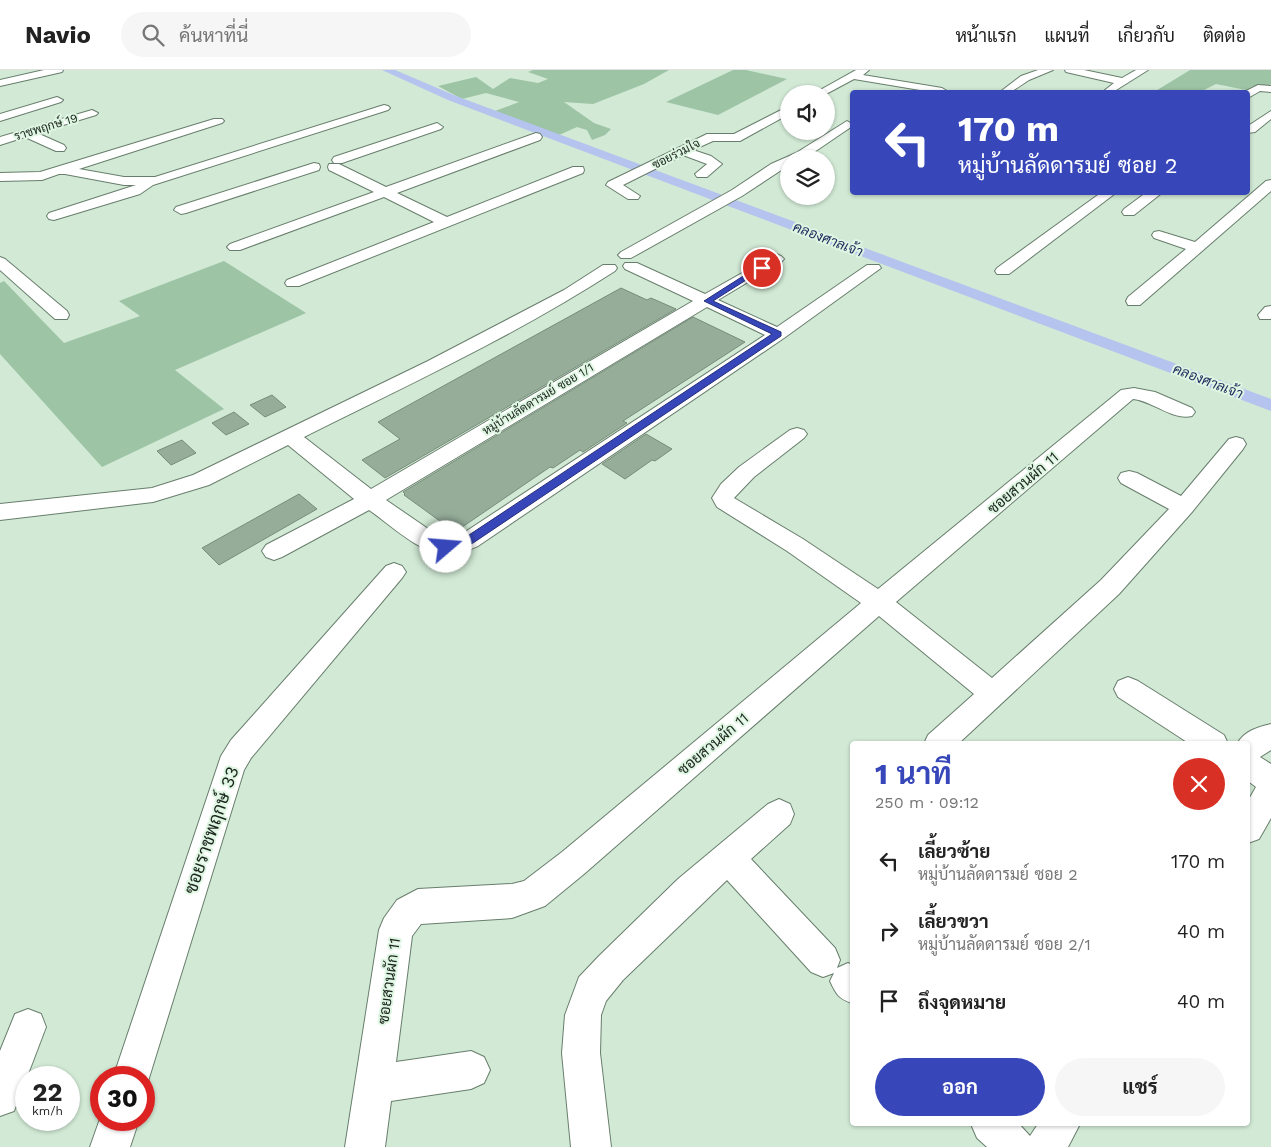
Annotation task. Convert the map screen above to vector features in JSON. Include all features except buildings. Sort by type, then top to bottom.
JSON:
[{"type":"street","points":[[0,83],[58,70]]},
{"type":"street","points":[[835,85],[864,70]]},
{"type":"street","points":[[1008,90],[1026,78],[1048,70]]},
{"type":"street","points":[[1056,70],[1069,70],[1124,82]]},
{"type":"street","points":[[1110,90],[1143,70]]},
{"type":"street","points":[[853,76],[931,90]]},
{"type":"street","points":[[1250,94],[1258,88],[1271,89]]},
{"type":"street","points":[[0,118],[58,100]]},
{"type":"street","points":[[0,167],[53,166],[61,170],[124,181],[149,182],[170,178],[384,108]]},
{"type":"street","name":"ราชพฤกษ์ 19","points":[[0,141],[92,113]]},
{"type":"street","name":"ซอยร่วมใจ","points":[[633,196],[613,185],[710,137],[736,138],[780,114]]},
{"type":"street","points":[[1250,130],[1271,114]]},
{"type":"street","points":[[11,187],[218,121]]},
{"type":"street","points":[[808,150],[845,121]]},
{"type":"street","points":[[336,163],[437,127]]},
{"type":"street","points":[[26,133],[60,148]]},
{"type":"street","points":[[235,247],[536,137]]},
{"type":"street","points":[[790,150],[806,140]]},
{"type":"street","points":[[256,149],[282,154]]},
{"type":"street","points":[[683,151],[716,164],[702,174]]},
{"type":"street","points":[[300,157],[316,164]]},
{"type":"street","points":[[181,210],[316,164],[326,158],[385,192],[446,222]]},
{"type":"street","points":[[0,512],[153,495],[201,480],[518,321],[570,293],[609,268],[620,269],[628,261],[780,165]]},
{"type":"street","points":[[293,284],[578,170]]},
{"type":"street","points":[[0,177],[42,176]]},
{"type":"street","points":[[54,216],[135,191],[149,182]]},
{"type":"street","points":[[1134,301],[1271,184]]},
{"type":"street","points":[[1003,272],[1107,195]]},
{"type":"street","points":[[1129,212],[1153,195]]},
{"type":"street","points":[[1159,235],[1196,247]]},
{"type":"street","name":"หมู่บ้านลัดดารมย์ ซอย 1/1","points":[[274,551],[370,500],[776,259]]},
{"type":"street","points":[[628,261],[778,334]]},
{"type":"street","points":[[0,262],[61,315]]},
{"type":"street","points":[[290,437],[370,500],[438,545],[446,547],[456,546],[470,540],[778,334],[873,268]]},
{"type":"street","name":"ซอยสวนผัก 11","points":[[365,1147],[396,930],[408,912],[418,906],[512,901],[533,894],[1128,394],[1141,394],[1184,412]]},
{"type":"street","points":[[797,434],[741,477],[723,498],[725,502],[842,575],[968,672],[992,693]]},
{"type":"street","points":[[941,741],[1110,586],[1184,507],[1236,444]]},
{"type":"street","points":[[1129,478],[1184,507]]},
{"type":"street","name":"ซอยราชพฤกษ์ 33","points":[[136,1066],[231,765],[241,749],[394,572]]},
{"type":"street","points":[[1128,690],[1209,741]]},
{"type":"street","points":[[1250,746],[1262,739],[1271,737]]},
{"type":"street","points":[[1250,766],[1271,780]]},
{"type":"street","points":[[1250,825],[1271,790]]},
{"type":"street","points":[[591,1147],[581,1053],[583,1015],[592,990],[611,968],[683,897],[780,814]]},
{"type":"street","points":[[728,857],[841,975]]},
{"type":"street","points":[[0,1096],[28,1028]]},
{"type":"street","points":[[374,1084],[471,1070]]},
{"type":"street","points":[[993,1126],[1015,1147]]},
{"type":"street","points":[[1046,1147],[1059,1126]]},
{"type":"street","points":[[110,1147],[115,1131]]},
{"type":"green space","points":[[533,70],[669,70],[644,84],[593,104],[564,102],[594,123],[611,129],[605,135],[592,140],[587,130],[577,127],[559,135],[495,111],[519,102],[486,93],[462,99],[438,86],[476,77],[493,89],[510,78],[538,83],[548,79],[528,72]]},
{"type":"green space","points":[[733,70],[746,70],[787,79],[718,115],[666,102]]},
{"type":"green space","points":[[1190,70],[1271,70],[1271,84],[1268,87],[1253,86],[1246,90],[1216,84],[1204,90],[1157,90]]},
{"type":"green space","points":[[224,261],[306,313],[175,370],[224,409],[102,467],[0,354],[0,283],[4,281],[64,343],[140,316],[119,301]]},
{"type":"waterway","name":"คลองศาลเจ้า","points":[[387,70],[452,98],[1271,405]]},
{"type":"route","points":[[446,547],[456,546],[470,540],[778,334],[708,301],[762,268]]}]
